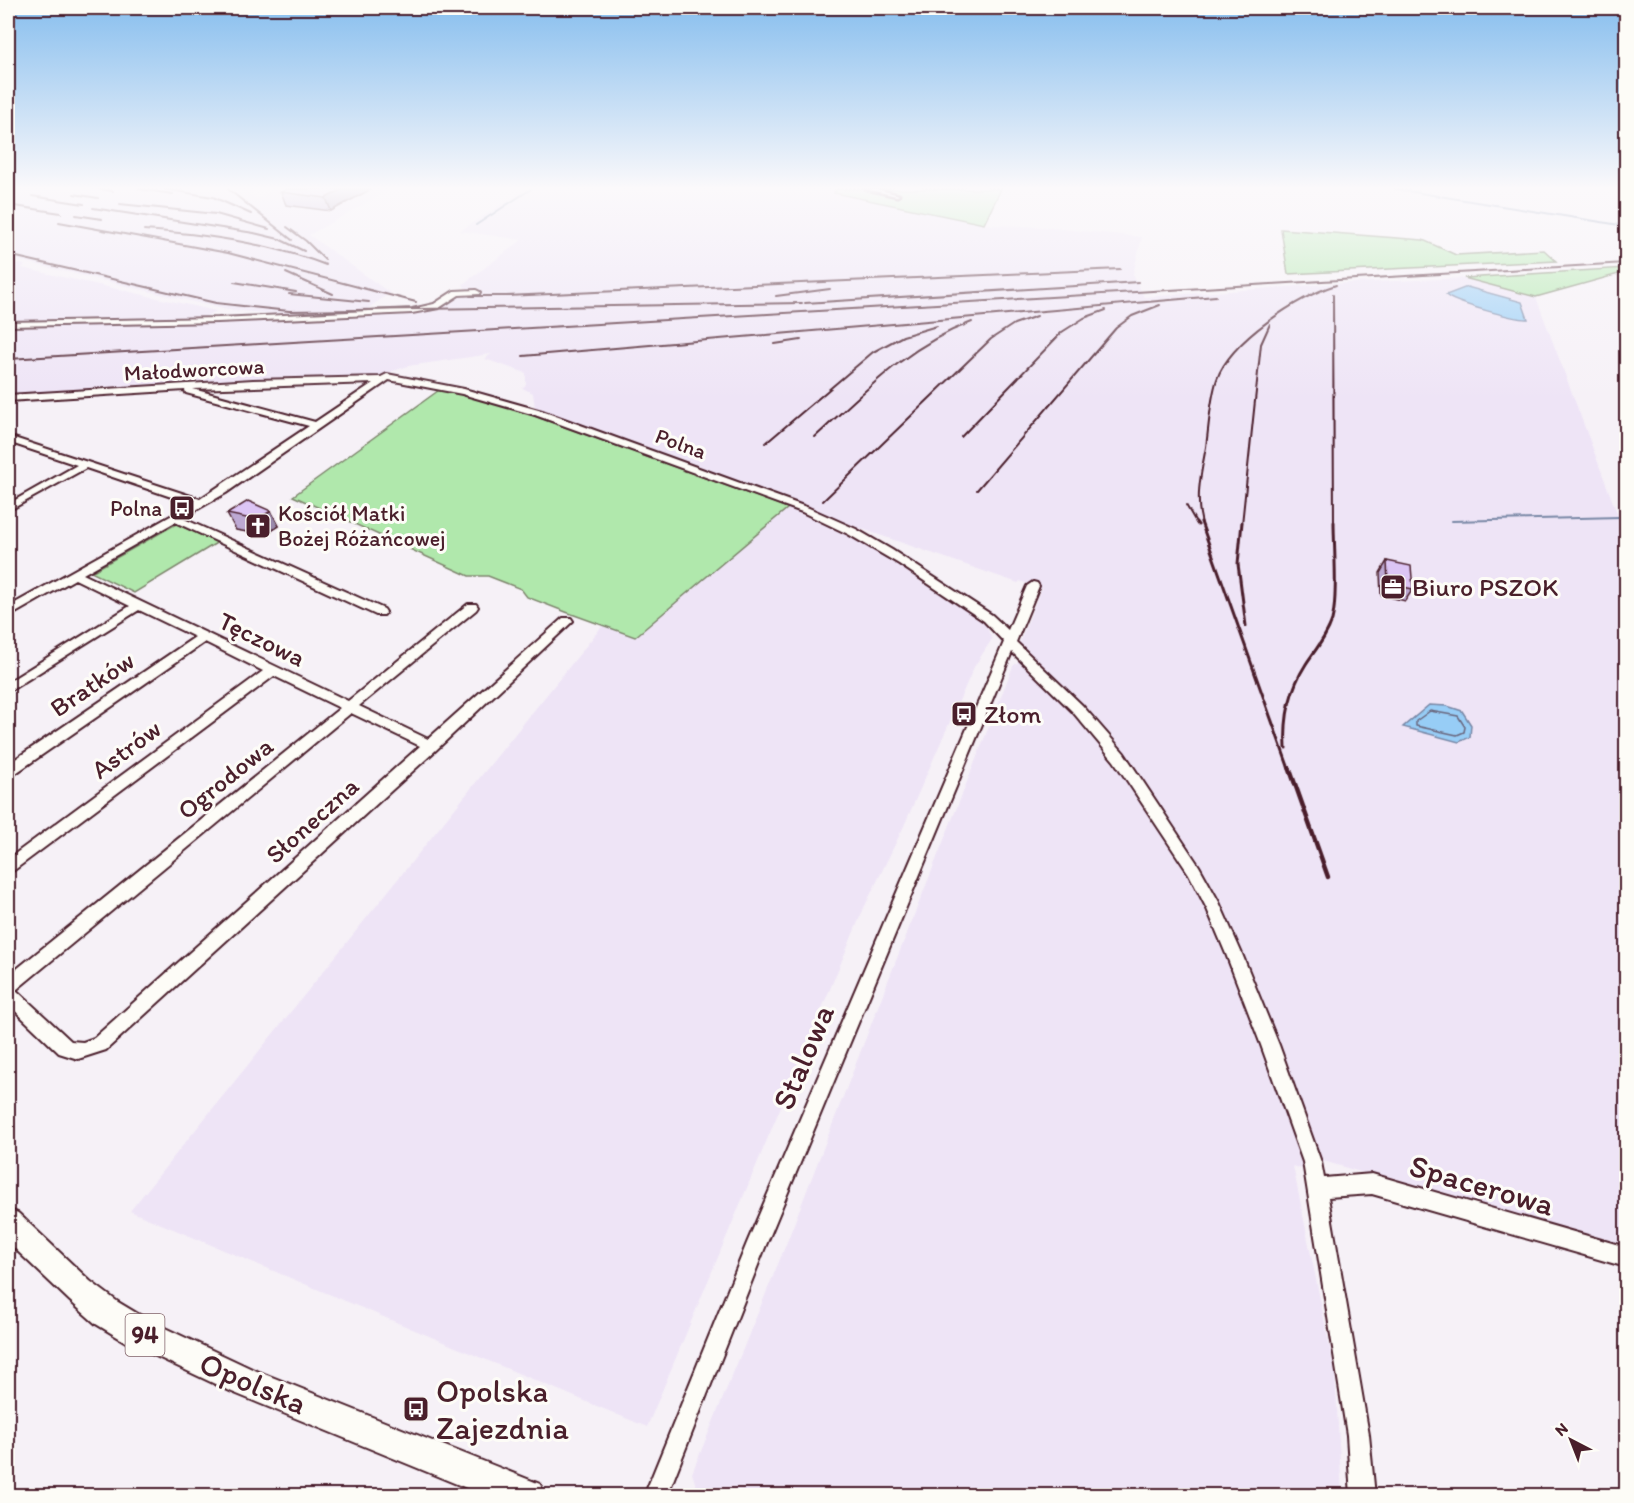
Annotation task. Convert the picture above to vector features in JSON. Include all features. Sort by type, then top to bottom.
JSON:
[{"type":"main road","name":"Opolska","points":[[8,1222],[80,1291],[137,1331],[243,1381],[528,1496]]},
{"type":"street","points":[[8,324],[218,320],[412,311],[436,306],[457,293],[476,292]]},
{"type":"street","name":"Polna","points":[[382,380],[387,377],[441,385],[524,407],[816,515],[873,543],[978,612],[1004,633],[1011,644],[1094,726],[1138,784],[1194,870],[1214,907],[1270,1045],[1312,1162],[1358,1435],[1363,1496]]},
{"type":"street","name":"Małodworcowa","points":[[8,398],[322,380],[382,380]]},
{"type":"street","points":[[9,610],[201,503],[318,426],[382,380]]},
{"type":"street","points":[[182,387],[318,426]]},
{"type":"street","points":[[8,439],[201,503]]},
{"type":"street","points":[[8,508],[84,465]]},
{"type":"street","points":[[174,518],[380,612]]},
{"type":"street","name":"Tęczowa","points":[[73,574],[431,746]]},
{"type":"street","name":"Stalowa","points":[[656,1496],[754,1250],[1011,644],[1033,586]]},
{"type":"street","points":[[8,688],[138,606]]},
{"type":"street","name":"Ogrodowa","points":[[8,986],[472,607]]},
{"type":"street","name":"Słoneczna","points":[[8,993],[65,1047],[74,1051],[86,1050],[100,1044],[567,621]]},
{"type":"street","name":"Bratków","points":[[8,771],[204,637]]},
{"type":"street","name":"Astrów","points":[[8,867],[273,670]]},
{"type":"street","name":"Spacerowa","points":[[1318,1188],[1372,1184],[1626,1257]]},
{"type":"shaded area","points":[[13,259],[343,259],[390,293],[364,311],[293,315],[224,309]]},
{"type":"shaded area","points":[[496,259],[1137,259],[1133,274],[1144,297],[1329,284],[1464,278],[1536,297],[1626,537],[1626,1251],[1320,1160],[1302,1169],[1293,1166],[1335,1373],[1342,1495],[699,1495],[692,1473],[785,1247],[1013,666],[1018,662],[1018,646],[1041,589],[842,522],[795,501],[535,408],[533,393],[522,388],[526,385],[526,373],[485,359],[491,354],[408,366],[372,378],[223,383],[8,396],[8,326],[231,322],[412,314],[437,308],[456,297],[476,294],[477,290],[465,288],[463,284]]},
{"type":"shaded area","points":[[8,262],[25,265],[22,268],[216,311],[201,319],[18,323],[8,321]]},
{"type":"shaded area","points":[[788,508],[863,543],[985,623],[992,639],[974,667],[903,828],[863,910],[647,1427],[130,1211],[603,625],[635,636]]},
{"type":"green space","points":[[1286,259],[1554,259],[1556,261],[1288,274]]},
{"type":"green space","points":[[1626,268],[1626,272],[1536,297],[1464,278]]},
{"type":"green space","points":[[442,388],[496,402],[788,508],[635,637],[527,597],[521,589],[488,576],[469,576],[293,496]]},
{"type":"green space","points":[[176,524],[218,542],[134,593],[91,572]]},
{"type":"water","points":[[1467,287],[1522,302],[1528,319],[1486,310],[1446,295]]},
{"type":"water","points":[[1429,705],[1447,706],[1462,711],[1471,725],[1470,737],[1459,742],[1403,727]]},
{"type":"building","points":[[248,501],[271,511],[256,520],[227,514]]},
{"type":"building","points":[[1387,561],[1411,566],[1413,589],[1388,584]]},
{"type":"waterway","points":[[1452,521],[1620,517]]},
{"type":"railway","points":[[26,259],[216,303],[289,311],[802,303]]},
{"type":"railway","points":[[252,259],[416,302]]},
{"type":"railway","points":[[310,259],[326,265]]},
{"type":"railway","points":[[8,359],[1626,263]]},
{"type":"railway","points":[[506,296],[1120,269]]},
{"type":"railway","points":[[286,273],[333,294]]},
{"type":"railway","points":[[234,282],[296,292]]},
{"type":"railway","points":[[805,303],[1138,282]]},
{"type":"railway","points":[[1202,524],[1199,495],[1210,413],[1217,379],[1225,364],[1251,335],[1268,322],[1303,299],[1336,285]]},
{"type":"railway","points":[[776,296],[830,289]]},
{"type":"railway","points":[[289,294],[369,302]]},
{"type":"railway","points":[[1333,295],[1334,524]]},
{"type":"railway","points":[[470,296],[506,296]]},
{"type":"railway","points":[[506,296],[512,296]]},
{"type":"railway","points":[[523,356],[1216,296]]},
{"type":"railway","points":[[977,490],[1116,328],[1132,316],[1160,305]]},
{"type":"railway","points":[[961,437],[1062,332],[1084,318],[1106,310]]},
{"type":"railway","points":[[823,501],[991,339],[1014,324],[1037,316]]},
{"type":"railway","points":[[815,437],[869,387],[907,357],[927,343],[972,322]]},
{"type":"railway","points":[[1242,524],[1261,344],[1270,324]]},
{"type":"railway","points":[[766,443],[873,352],[903,336],[937,326]]},
{"type":"railway","points":[[775,344],[801,340]]},
{"type":"railway","points":[[1186,505],[1197,524]]},
{"type":"railway","points":[[1201,522],[1289,769]]},
{"type":"railway","points":[[1242,522],[1238,564],[1246,626]]},
{"type":"railway","points":[[1286,748],[1287,715],[1292,694],[1300,674],[1330,626],[1334,611],[1334,522]]},
{"type":"railway","points":[[1289,767],[1328,877]]},
{"type":"place","name":"Polna","points":[[182,508]]},
{"type":"place","name":"Kościół Matki Bożej Różańcowej","points":[[258,526]]},
{"type":"place","name":"Biuro PSZOK","points":[[1393,587]]},
{"type":"place","name":"Złom","points":[[964,714]]},
{"type":"place","name":"Opolska Zajezdnia","points":[[416,1409]]}]
